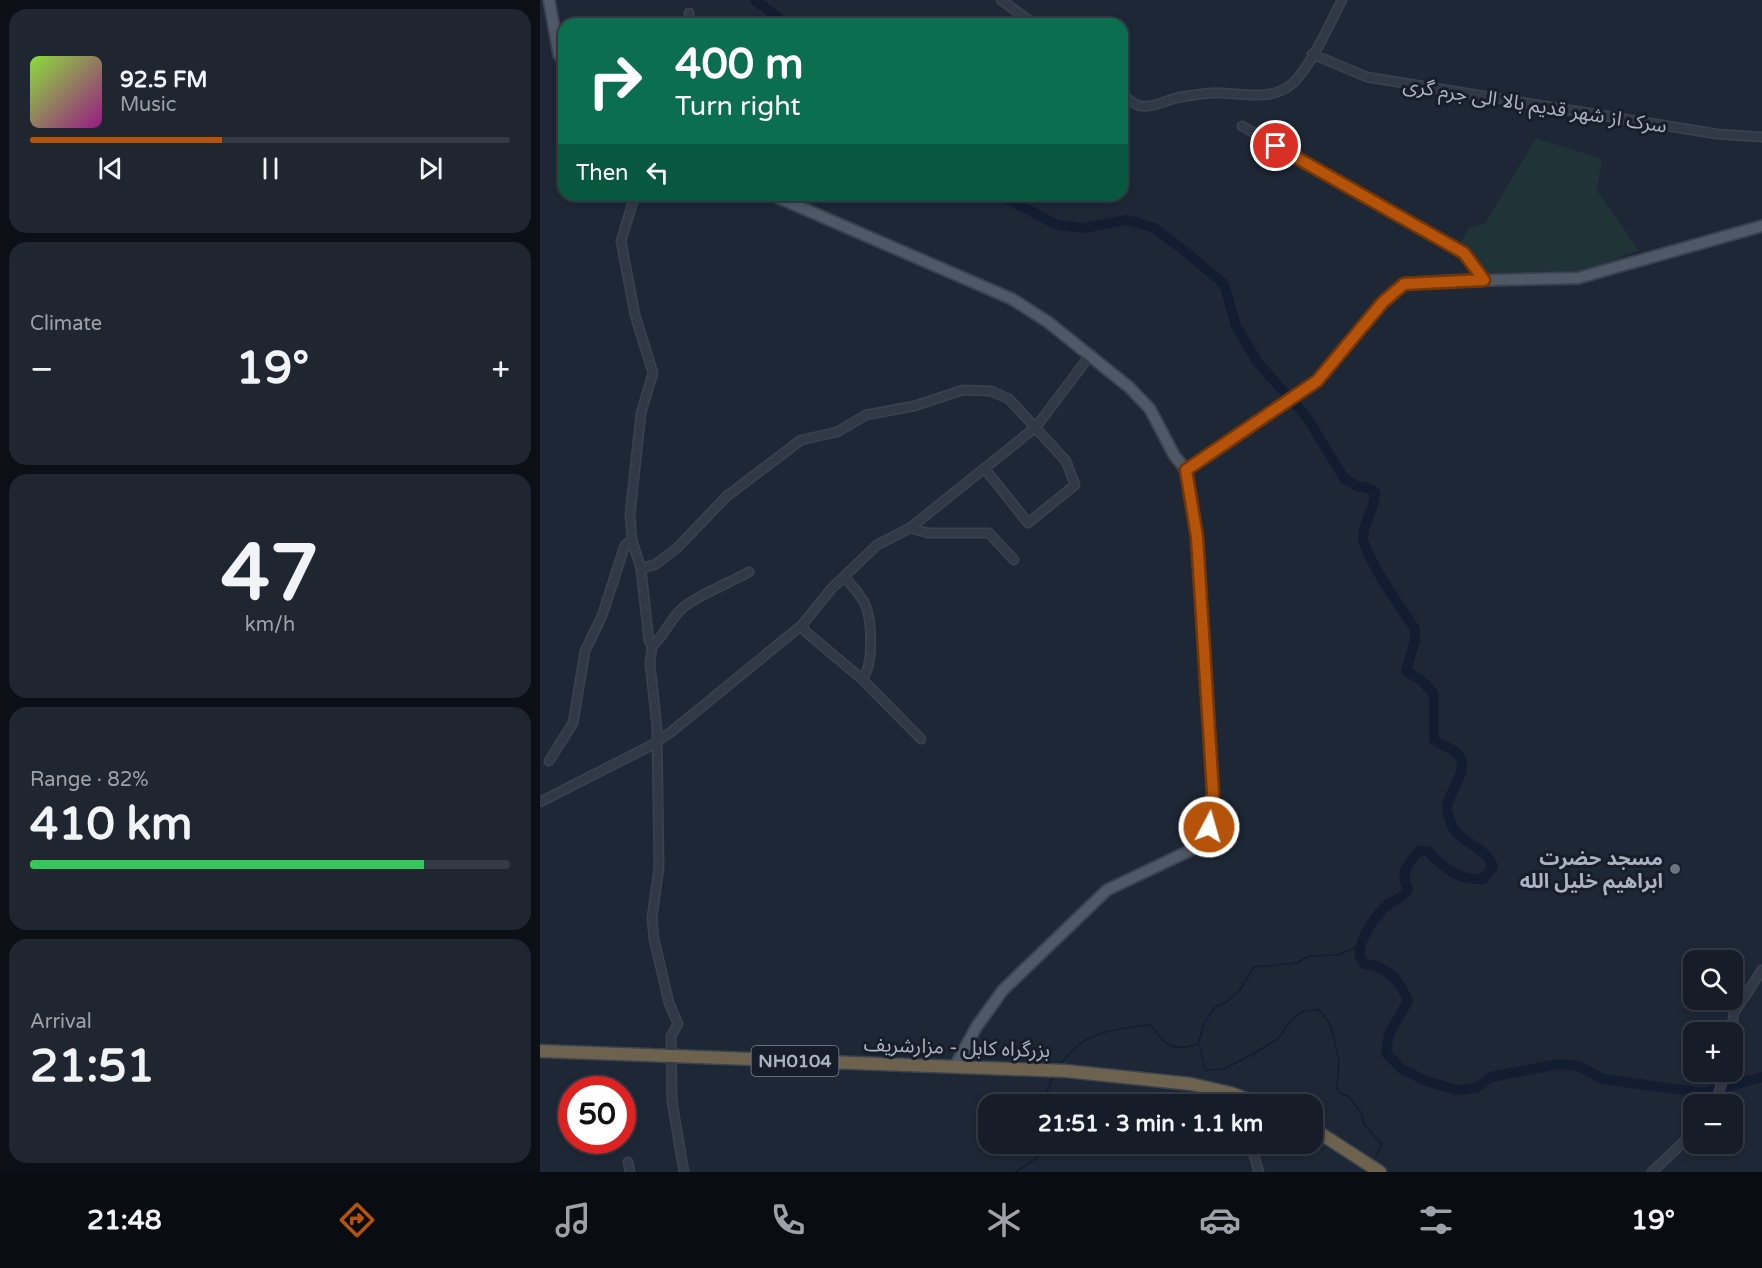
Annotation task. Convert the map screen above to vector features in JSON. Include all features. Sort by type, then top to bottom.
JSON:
[{"type":"highway","name":"بزرگراه کابل - مزارشریف","points":[[540,1051],[673,1058],[1066,1071],[1191,1084],[1220,1094]]},
{"type":"highway","points":[[1323,1135],[1380,1172]]},
{"type":"main road","points":[[549,0],[558,50]]},
{"type":"main road","points":[[786,201],[1012,298],[1091,354],[1129,387],[1150,409],[1173,455],[1186,470],[1197,537],[1213,793],[1209,827],[1191,850],[1107,890],[1003,990],[977,1026],[955,1066]]},
{"type":"main road","points":[[1186,470],[1317,381],[1383,302],[1404,284],[1578,278],[1762,226]]},
{"type":"street","points":[[1001,0],[1026,18]]},
{"type":"street","points":[[1128,99],[1136,105],[1153,106],[1174,98],[1206,93],[1252,97],[1274,93],[1292,85],[1301,74],[1342,0]]},
{"type":"street","points":[[689,13],[689,18]]},
{"type":"street","name":"سرک از شهر قدیم بالا الی جرم گری","points":[[1312,54],[1367,77],[1717,134],[1762,137]]},
{"type":"street","points":[[1242,126],[1464,253],[1484,280]]},
{"type":"street","points":[[633,201],[621,241],[635,315],[653,373],[641,413],[630,515],[632,540],[641,569],[649,641],[652,646],[650,664],[657,727],[659,868],[652,918],[654,939],[669,1002],[678,1024],[671,1036],[672,1101],[684,1172]]},
{"type":"street","points":[[540,802],[650,746],[671,732],[802,625],[832,588],[876,545],[910,528],[1036,427],[1091,354]]},
{"type":"street","points":[[641,569],[656,564],[677,548],[727,496],[801,441],[837,432],[866,415],[914,406],[963,390],[991,391],[1009,399],[1066,461],[1075,485],[1028,523],[985,469]]},
{"type":"street","points":[[910,528],[928,533],[989,533],[1014,560]]},
{"type":"street","points":[[549,761],[573,723],[585,651],[602,616],[625,546],[632,540]]},
{"type":"street","points":[[652,646],[671,619],[687,604],[749,572]]},
{"type":"street","points":[[845,577],[865,605],[870,630],[870,655],[866,675],[862,679]]},
{"type":"street","points":[[802,625],[806,632],[862,679],[921,739]]},
{"type":"street","points":[[1733,1022],[1734,1013],[1762,970]]},
{"type":"street","points":[[1652,1172],[1683,1142]]},
{"type":"street","points":[[1253,1154],[1259,1172]]},
{"type":"street","points":[[628,1162],[630,1172]]},
{"type":"green space","points":[[1536,138],[1602,159],[1597,191],[1639,250],[1585,271],[1478,273],[1458,246],[1470,227],[1485,224]]},
{"type":"waterway","points":[[755,0],[778,18]]},
{"type":"waterway","points":[[1011,201],[1057,225],[1083,228],[1127,220],[1154,228],[1181,248],[1224,284],[1236,326],[1258,363],[1306,416],[1344,478],[1358,487],[1365,487],[1375,492],[1364,530],[1364,544],[1384,582],[1415,629],[1415,641],[1406,671],[1422,681],[1434,694],[1434,740],[1454,751],[1462,763],[1459,778],[1448,801],[1448,814],[1458,834],[1484,853],[1493,867],[1483,879],[1467,878],[1446,868],[1428,851],[1419,851],[1406,868],[1404,877],[1408,889],[1402,897],[1385,907],[1369,927],[1360,950],[1361,958],[1365,964],[1373,965],[1392,975],[1408,1001],[1389,1034],[1386,1053],[1402,1069],[1426,1081],[1457,1090],[1476,1088],[1491,1077],[1558,1064],[1579,1066],[1603,1079],[1704,1093],[1762,1077]]},
{"type":"waterway","points":[[1059,1065],[1074,1049],[1091,1037],[1125,1028],[1151,1025],[1170,1045],[1182,1047],[1198,1044],[1204,1023],[1215,1007],[1228,1001],[1239,991],[1254,967],[1297,963],[1308,956],[1338,955],[1362,945]]},
{"type":"waterway","points":[[1198,1044],[1206,1070],[1224,1069],[1279,1038],[1291,1020],[1301,1012],[1319,1009],[1331,1026],[1339,1060],[1337,1089],[1339,1093],[1348,1096],[1361,1112],[1364,1124],[1382,1145],[1375,1158]]},
{"type":"waterway","points":[[1046,1094],[1053,1077]]},
{"type":"waterway","points":[[1015,1172],[1037,1158],[1038,1154]]},
{"type":"place","name":"مسجد حضرت ابراهیم خلیل الله","points":[[1675,869]]},
{"type":"route","points":[[1209,827],[1213,793],[1197,537],[1186,470],[1317,381],[1383,302],[1404,284],[1484,280],[1464,253],[1422,227],[1276,146]]}]
